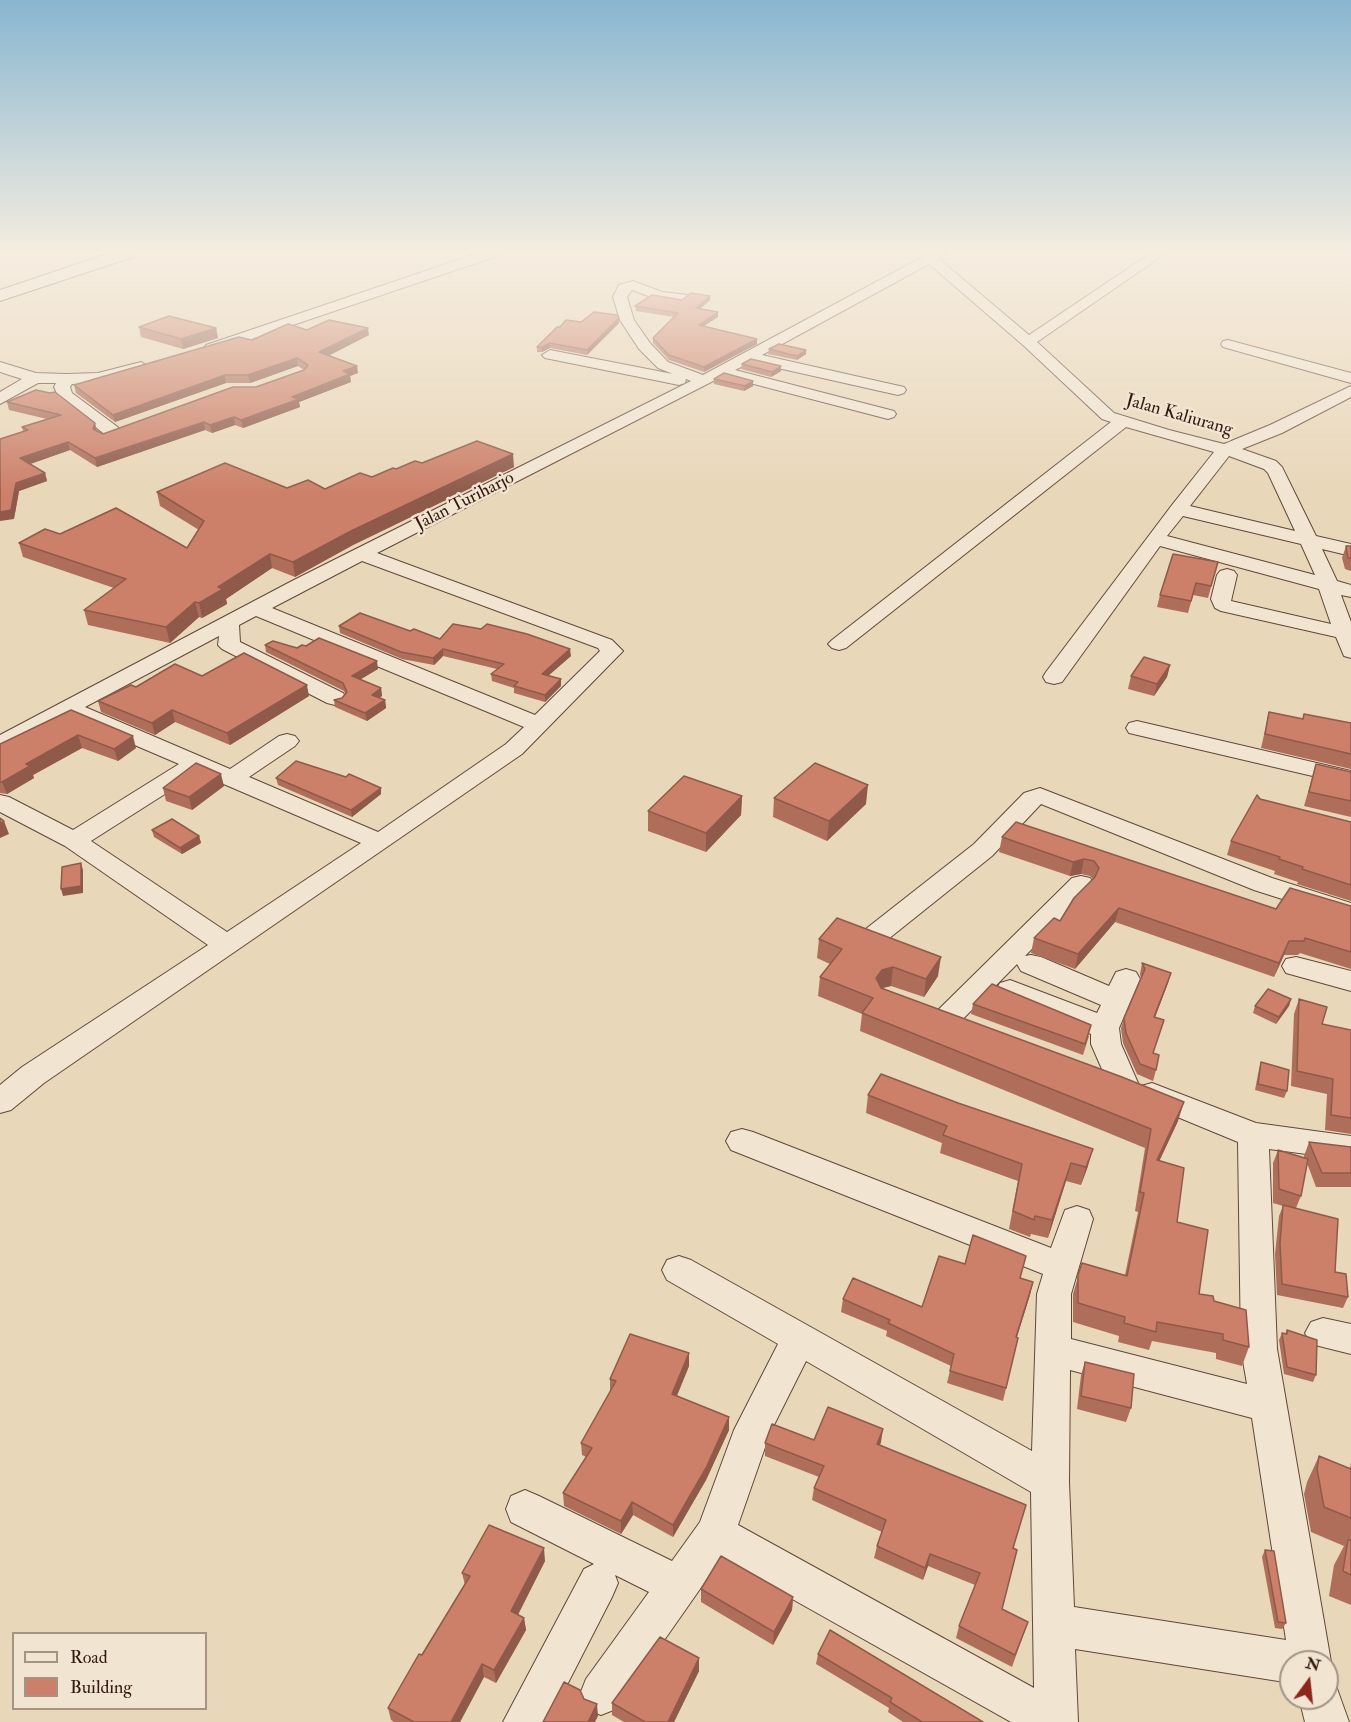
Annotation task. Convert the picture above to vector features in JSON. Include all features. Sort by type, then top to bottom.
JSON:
[{"type":"street","points":[[193,353],[252,333]]},
{"type":"street","points":[[636,333],[644,346],[663,364],[699,382]]},
{"type":"street","name":"Jalan Turiharjo","points":[[0,744],[255,608],[699,382],[789,333]]},
{"type":"street","name":"Jalan Kaliurang","points":[[1019,333],[1101,411],[1122,422],[1262,460],[1276,471],[1328,584],[1348,642]]},
{"type":"street","points":[[1028,342],[1041,333]]},
{"type":"street","points":[[1228,344],[1351,378]]},
{"type":"street","points":[[550,355],[699,382]]},
{"type":"street","points":[[746,356],[898,390]]},
{"type":"street","points":[[0,367],[35,378],[66,379],[98,378],[151,364]]},
{"type":"street","points":[[720,371],[888,414]]},
{"type":"street","points":[[0,399],[35,378]]},
{"type":"street","points":[[66,379],[62,387],[66,396],[113,431]]},
{"type":"street","points":[[1054,677],[1178,509],[1225,450],[1275,429],[1351,391]]},
{"type":"street","points":[[839,644],[1122,422]]},
{"type":"street","points":[[1178,509],[1351,550]]},
{"type":"street","points":[[1156,539],[1351,591]]},
{"type":"street","points":[[0,1102],[33,1075],[380,842],[514,749],[612,651],[610,647],[362,554]]},
{"type":"street","points":[[1227,575],[1221,598],[1222,604],[1348,642]]},
{"type":"street","points":[[255,608],[537,724]]},
{"type":"street","points":[[229,622],[227,643],[229,645],[334,698]]},
{"type":"street","points":[[68,708],[380,842]]},
{"type":"street","points":[[1137,728],[1351,778]]},
{"type":"street","points":[[232,778],[287,741]]},
{"type":"street","points":[[74,842],[197,763]]},
{"type":"street","points":[[877,934],[982,850],[1033,798],[1040,795],[1263,884],[1351,912]]},
{"type":"street","points":[[0,802],[74,842],[226,944]]},
{"type":"street","points":[[978,1031],[934,1015],[1081,884]]},
{"type":"street","points":[[1032,964],[1121,990],[1105,1028],[1106,1044],[1123,1083]]},
{"type":"street","points":[[1296,966],[1351,981]]},
{"type":"street","points":[[1010,990],[1105,1028]]},
{"type":"street","points":[[1089,1071],[1253,1135],[1351,1148]]},
{"type":"street","points":[[1253,1135],[1259,1349],[1308,1650]]},
{"type":"street","points":[[742,1141],[1061,1266]]},
{"type":"street","points":[[715,1534],[1054,1722],[1050,1482],[1054,1294],[1077,1219]]},
{"type":"street","points":[[679,1270],[1050,1482]]},
{"type":"street","points":[[601,1694],[715,1534],[753,1430],[799,1338]]},
{"type":"street","points":[[1053,1350],[1268,1406]]},
{"type":"street","points":[[525,1509],[677,1585]]},
{"type":"street","points":[[525,1722],[598,1583]]},
{"type":"street","points":[[1054,1626],[1279,1660]]},
{"type":"building","points":[[161,333],[199,333],[181,339]]},
{"type":"building","points":[[267,333],[357,333],[319,352],[357,366],[343,371],[350,374],[292,397],[299,399],[241,420],[234,417],[210,425],[204,422],[95,458],[68,442],[20,458],[45,473],[16,483],[11,510],[0,512],[0,439],[28,430],[22,427],[61,415],[7,402],[36,390],[55,392],[95,423],[93,429],[103,434],[233,387],[256,387],[304,370],[308,365],[297,358],[248,375],[225,375],[113,415],[74,385],[239,337],[252,340]]},
{"type":"building","points":[[551,333],[604,333],[587,350],[550,343],[537,347]]},
{"type":"building","points":[[658,333],[734,333],[757,339],[704,367],[669,355],[653,338]]},
{"type":"building","points":[[779,344],[806,350],[797,356],[769,349]]},
{"type":"building","points":[[751,359],[781,366],[772,372],[742,364]]},
{"type":"building","points":[[724,373],[753,381],[745,386],[714,379]]},
{"type":"building","points":[[477,441],[513,454],[351,531],[293,562],[270,554],[218,587],[223,589],[199,603],[195,602],[166,627],[84,610],[126,579],[19,543],[45,529],[60,534],[116,508],[187,548],[204,521],[157,492],[225,463],[287,488],[308,480],[325,489],[360,473],[372,477],[415,461],[422,463]]},
{"type":"building","points":[[1346,546],[1351,546],[1351,558],[1348,558]]},
{"type":"building","points":[[1173,554],[1218,562],[1211,586],[1196,583],[1191,601],[1160,595]]},
{"type":"building","points":[[360,613],[440,639],[453,624],[481,629],[487,624],[527,634],[570,649],[542,674],[561,679],[545,695],[514,686],[518,682],[491,674],[504,664],[443,649],[433,658],[401,652],[339,626]]},
{"type":"building","points":[[319,638],[377,661],[352,676],[381,688],[372,695],[385,700],[365,713],[334,700],[342,698],[347,692],[343,683],[265,645],[273,641],[297,648],[302,645],[306,646]]},
{"type":"building","points":[[244,653],[307,685],[227,733],[172,710],[152,723],[98,701],[131,685],[136,687],[175,664],[202,676]]},
{"type":"building","points":[[1144,657],[1170,665],[1157,684],[1131,676]]},
{"type":"building","points":[[71,710],[133,736],[114,749],[78,735],[26,764],[30,766],[0,782],[0,744]]},
{"type":"building","points":[[1269,712],[1303,719],[1304,714],[1351,723],[1351,754],[1265,734]]},
{"type":"building","points":[[296,761],[346,777],[349,774],[381,788],[351,810],[276,778]]},
{"type":"building","points":[[196,763],[221,774],[189,797],[163,788]]},
{"type":"building","points":[[815,763],[868,785],[829,821],[774,798]]},
{"type":"building","points":[[1316,764],[1351,772],[1351,801],[1309,792]]},
{"type":"building","points":[[684,776],[742,796],[706,833],[648,811]]},
{"type":"building","points":[[1257,795],[1260,799],[1351,822],[1351,885],[1302,869],[1303,867],[1279,859],[1280,857],[1231,841]]},
{"type":"building","points":[[172,819],[199,836],[180,848],[152,830]]},
{"type":"building","points":[[1016,822],[1276,909],[1290,888],[1351,906],[1351,952],[1305,938],[1304,941],[1289,941],[1279,963],[1119,908],[1078,954],[1034,938],[1054,918],[1060,921],[1074,898],[1095,877],[1099,868],[1094,861],[1084,859],[1073,862],[1002,837]]},
{"type":"building","points":[[81,863],[81,886],[61,889],[62,867]]},
{"type":"building","points":[[837,918],[941,957],[926,979],[893,967],[882,970],[876,978],[881,988],[1184,1102],[1157,1160],[1184,1168],[1177,1222],[1208,1230],[1199,1294],[1213,1296],[1214,1301],[1246,1310],[1249,1347],[1223,1340],[1223,1334],[1157,1322],[1156,1332],[1124,1323],[1125,1317],[1078,1303],[1078,1275],[1082,1263],[1127,1276],[1144,1193],[1140,1192],[1151,1129],[862,1013],[873,998],[820,977],[842,949],[819,939]]},
{"type":"building","points":[[1142,963],[1171,973],[1154,1017],[1164,1020],[1153,1053],[1159,1055],[1156,1070],[1140,1064],[1126,1033],[1124,1018],[1145,969]]},
{"type":"building","points":[[992,984],[1091,1025],[1085,1044],[973,1004]]},
{"type":"building","points":[[1268,989],[1291,999],[1279,1017],[1255,1006]]},
{"type":"building","points":[[1299,999],[1327,1007],[1322,1024],[1351,1030],[1351,1118],[1331,1115],[1333,1079],[1297,1071]]},
{"type":"building","points":[[1261,1062],[1289,1070],[1287,1091],[1258,1084]]},
{"type":"building","points":[[881,1074],[1093,1149],[1086,1167],[1071,1163],[1052,1220],[1035,1216],[1034,1220],[1013,1211],[1022,1164],[943,1135],[947,1126],[868,1095]]},
{"type":"building","points":[[1309,1142],[1351,1147],[1351,1173],[1322,1173]]},
{"type":"building","points":[[1278,1150],[1308,1159],[1301,1196],[1279,1189]]},
{"type":"building","points":[[1283,1205],[1338,1219],[1335,1272],[1346,1274],[1348,1297],[1282,1284],[1280,1243]]},
{"type":"building","points":[[973,1235],[1026,1256],[1020,1278],[1033,1282],[1016,1337],[1018,1338],[1006,1388],[950,1371],[954,1354],[888,1323],[890,1320],[843,1299],[853,1278],[922,1307],[939,1256],[965,1264]]},
{"type":"building","points":[[1287,1330],[1317,1340],[1316,1375],[1287,1367],[1282,1333],[1287,1334]]},
{"type":"building","points":[[630,1334],[689,1353],[672,1394],[729,1417],[706,1468],[673,1525],[632,1502],[621,1521],[563,1493],[592,1448],[581,1443],[616,1381],[610,1379]]},
{"type":"building","points":[[1085,1362],[1134,1374],[1131,1408],[1081,1396]]},
{"type":"building","points":[[828,1407],[883,1429],[877,1444],[1026,1505],[1013,1548],[1017,1550],[1002,1609],[1028,1622],[1015,1655],[959,1626],[980,1573],[930,1554],[925,1568],[877,1546],[886,1520],[814,1488],[824,1466],[765,1443],[772,1424],[814,1440]]},
{"type":"building","points":[[1319,1456],[1351,1469],[1351,1518],[1324,1507],[1317,1469]]},
{"type":"building","points":[[489,1525],[544,1548],[511,1611],[524,1618],[494,1670],[482,1664],[451,1722],[414,1722],[388,1708],[419,1654],[422,1655],[470,1576],[462,1573]]},
{"type":"building","points":[[1348,1540],[1351,1540],[1351,1575],[1343,1571]]},
{"type":"building","points":[[1265,1550],[1274,1551],[1286,1623],[1278,1622]]},
{"type":"building","points":[[721,1556],[793,1597],[774,1632],[701,1589]]},
{"type":"building","points":[[830,1630],[983,1722],[922,1722],[890,1702],[892,1698],[818,1654]]},
{"type":"building","points":[[660,1637],[699,1658],[668,1722],[645,1722],[612,1703]]},
{"type":"building","points":[[564,1682],[580,1690],[584,1699],[597,1704],[588,1722],[543,1722]]}]
